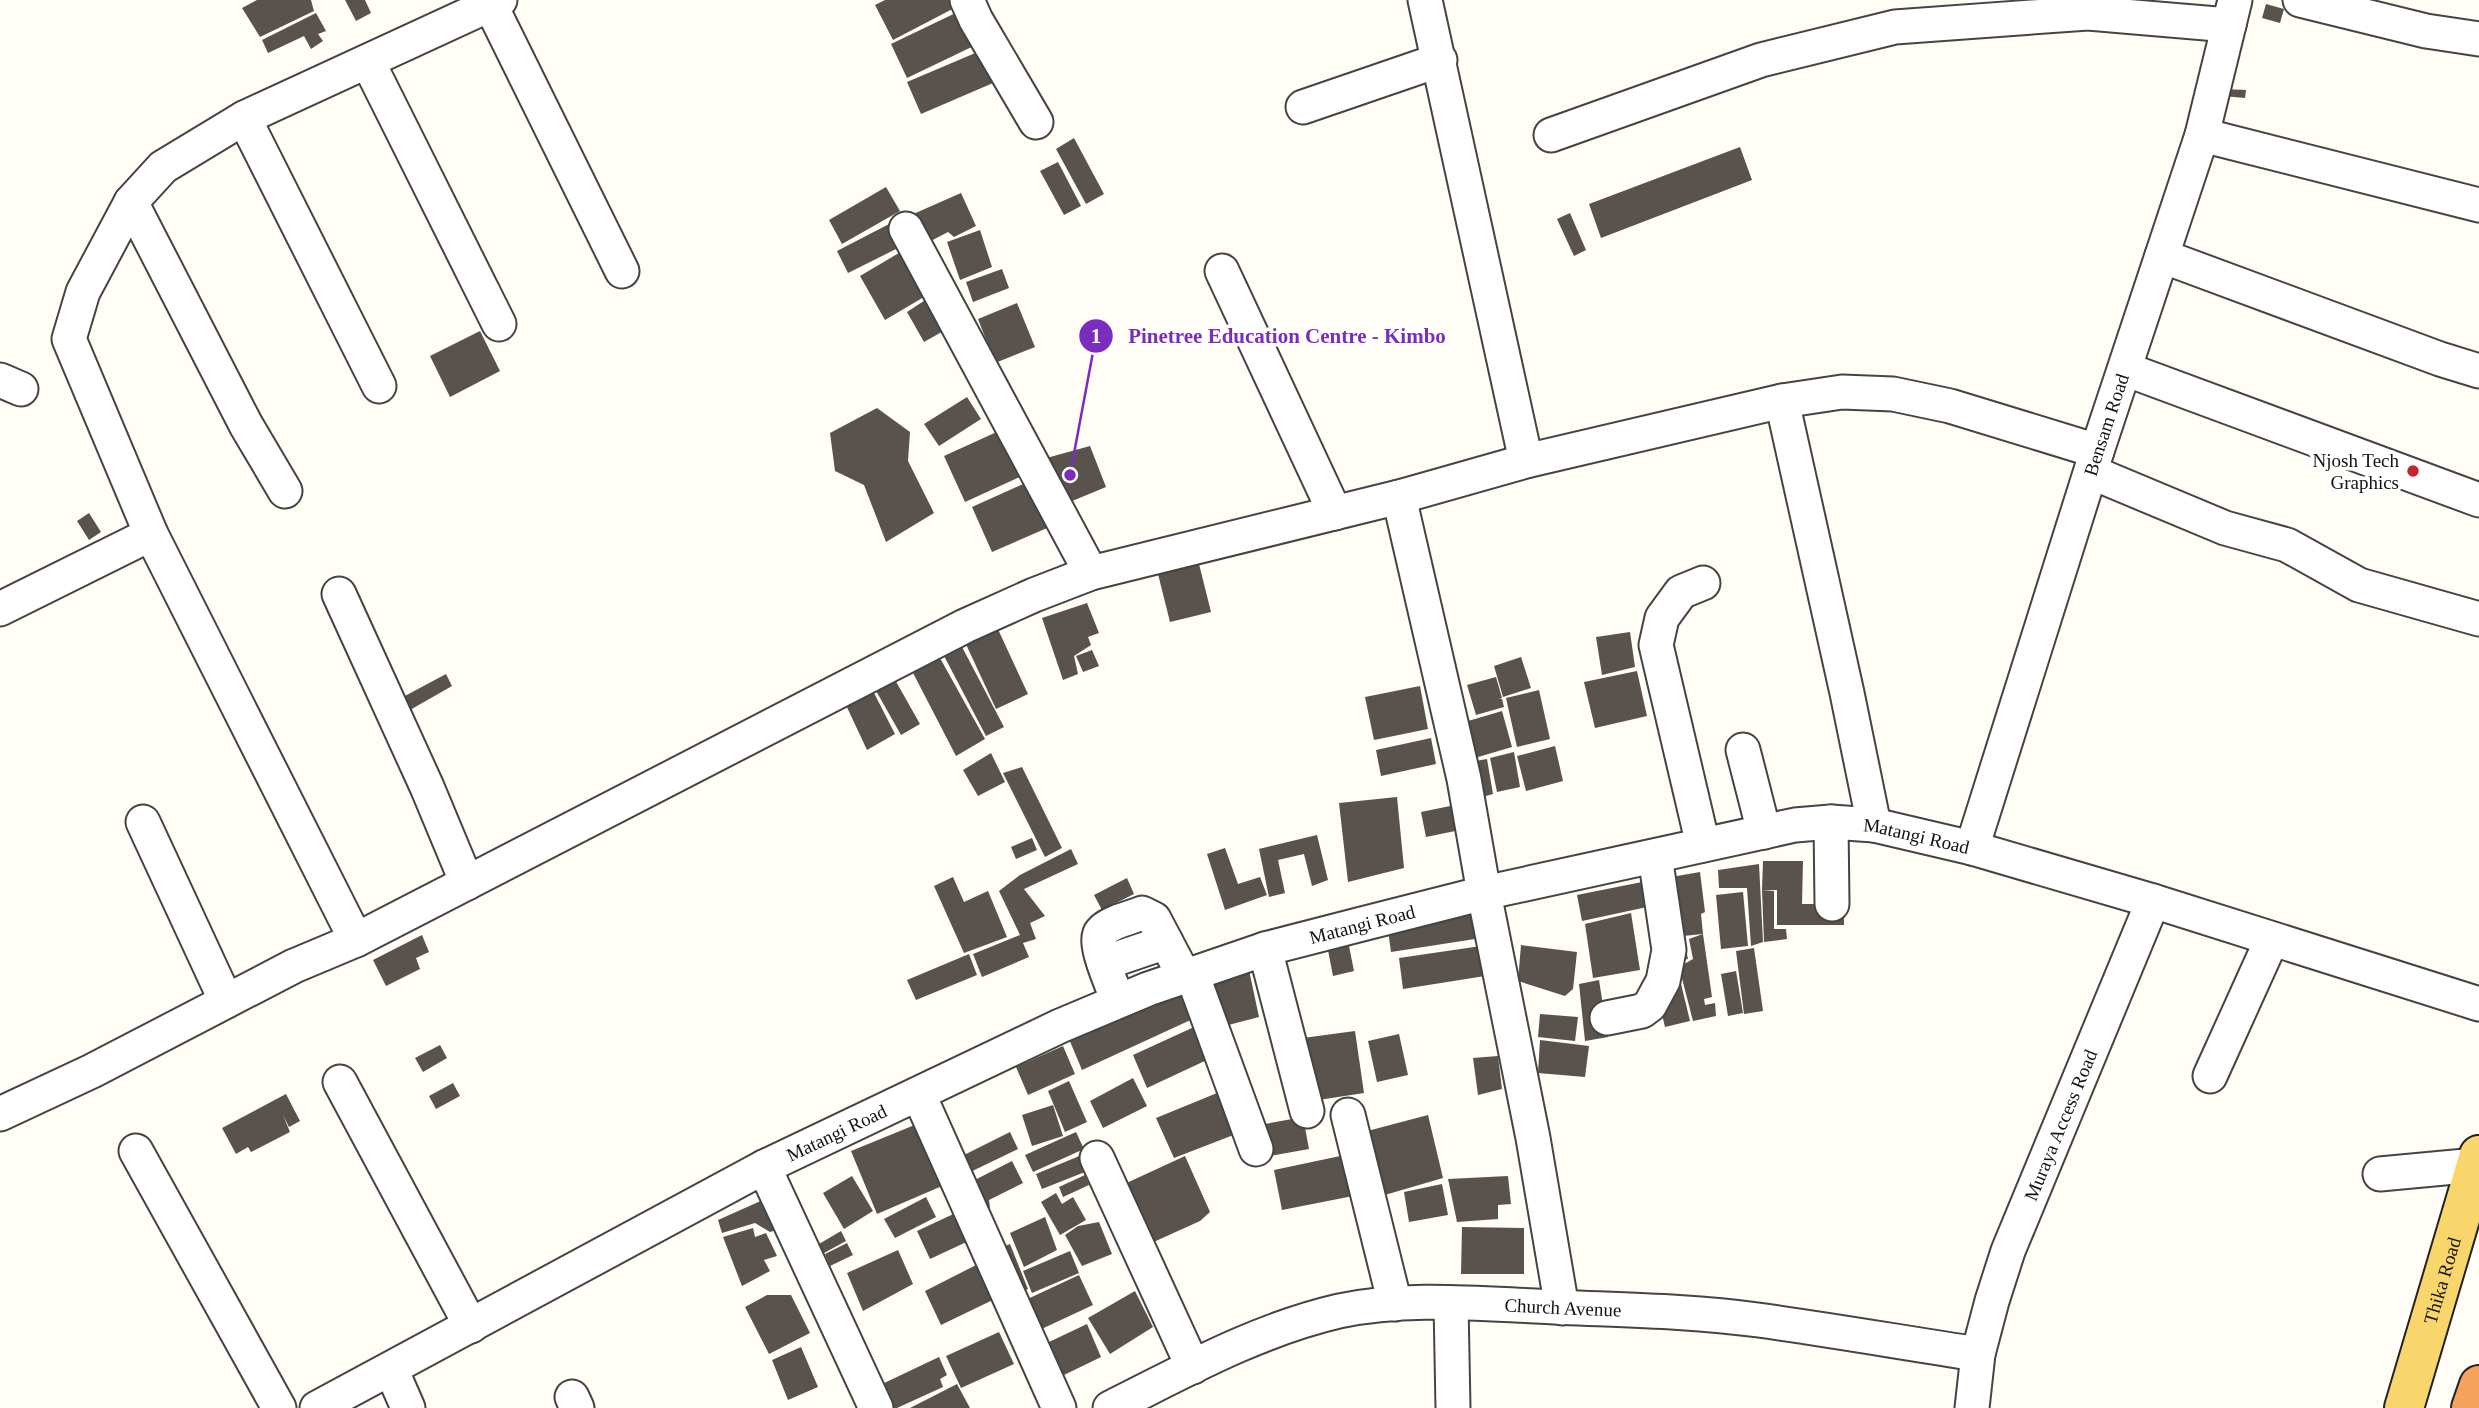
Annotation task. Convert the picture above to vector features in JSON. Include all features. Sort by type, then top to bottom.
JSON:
[{"type":"highway","points":[[2471,1408],[2479,1385]]},
{"type":"main road","name":"Thika Road","points":[[2404,1408],[2477,1160]]},
{"type":"street","points":[[967,0],[976,20],[1037,122]]},
{"type":"street","points":[[1425,0],[1526,460]]},
{"type":"street","points":[[2300,0],[2426,32],[2479,39]]},
{"type":"street","points":[[356,940],[150,534],[69,339],[83,292],[131,202],[163,167],[244,118],[495,2],[622,271]]},
{"type":"street","points":[[1551,135],[1761,60],[1895,27],[2088,13],[2232,12]]},
{"type":"street","name":"Bensam Road","points":[[1972,848],[2094,461],[2202,135],[2232,12]]},
{"type":"street","points":[[1303,107],[1440,60]]},
{"type":"street","points":[[368,62],[499,324]]},
{"type":"street","points":[[244,118],[379,386]]},
{"type":"street","points":[[2202,135],[2479,205]]},
{"type":"street","points":[[131,202],[246,425],[285,491]]},
{"type":"street","points":[[906,229],[1091,573]]},
{"type":"street","points":[[2162,256],[2479,371]]},
{"type":"street","points":[[1222,271],[1335,513]]},
{"type":"street","points":[[2125,369],[2479,500]]},
{"type":"street","points":[[0,1114],[92,1071],[294,966],[356,940],[965,626],[1034,595],[1091,573],[1399,497],[1526,460],[1782,401],[1842,392],[1892,394],[1950,406],[2094,461],[2225,528],[2287,545],[2359,585],[2479,619]]},
{"type":"street","points":[[1782,401],[1874,825]]},
{"type":"street","points":[[1399,497],[1464,779],[1533,1138],[1562,1307]]},
{"type":"street","points":[[0,609],[150,534]]},
{"type":"street","points":[[1703,583],[1681,593],[1668,609],[1662,618],[1656,645],[1703,845]]},
{"type":"street","points":[[339,594],[427,787],[467,883]]},
{"type":"street","points":[[1743,750],[1763,832]]},
{"type":"street","points":[[1830,821],[1832,904]]},
{"type":"street","name":"Matangi Road","points":[[317,1408],[764,1167],[1118,1001],[1265,949],[1484,893],[1795,825],[1830,821],[1874,825],[1972,848],[2153,901],[2479,1004]]},
{"type":"street","points":[[143,822],[226,1002]]},
{"type":"street","points":[[1607,1017],[1642,1011],[1650,1004],[1663,981],[1669,950],[1655,856]]},
{"type":"street","name":"Muraya Access Road","points":[[1978,1354],[2008,1251],[2153,901]]},
{"type":"street","points":[[2210,1076],[2272,939]]},
{"type":"street","points":[[1118,1001],[1104,963],[1166,942],[1188,975],[1256,1149]]},
{"type":"street","points":[[1265,949],[1307,1111]]},
{"type":"street","points":[[340,1082],[471,1325]]},
{"type":"street","points":[[919,1095],[1059,1408]]},
{"type":"street","points":[[1349,1115],[1395,1304]]},
{"type":"street","points":[[136,1151],[279,1408]]},
{"type":"street","points":[[1097,1158],[1193,1367]]},
{"type":"street","points":[[2380,1174],[2477,1160]]},
{"type":"street","points":[[764,1167],[876,1408]]},
{"type":"street","points":[[1451,1303],[1453,1408]]},
{"type":"street","name":"Church Avenue","points":[[1110,1408],[1239,1345],[1287,1326],[1342,1311],[1395,1304],[1562,1307],[1757,1320],[1978,1354]]},
{"type":"street","points":[[1972,1408],[1978,1354]]},
{"type":"street","points":[[391,1369],[408,1408]]},
{"type":"building","points":[[257,0],[311,0],[314,11],[260,37],[242,8]]},
{"type":"building","points":[[345,0],[365,0],[371,13],[356,21]]},
{"type":"building","points":[[885,0],[960,0],[962,4],[893,40],[875,5]]},
{"type":"building","points":[[2266,4],[2284,9],[2280,23],[2262,18]]},
{"type":"building","points":[[966,8],[982,42],[907,78],[891,44]]},
{"type":"building","points":[[316,13],[326,31],[318,34],[323,41],[311,49],[304,36],[268,53],[262,40]]},
{"type":"building","points":[[980,51],[993,83],[921,114],[907,82]]},
{"type":"building","points":[[2224,89],[2246,90],[2245,98],[2223,96]]},
{"type":"building","points":[[1074,138],[1104,194],[1086,204],[1056,149]]},
{"type":"building","points":[[1740,147],[1752,180],[1601,238],[1589,204]]},
{"type":"building","points":[[1058,162],[1081,206],[1064,215],[1040,171]]},
{"type":"building","points":[[886,187],[900,211],[842,244],[829,220]]},
{"type":"building","points":[[961,193],[976,226],[954,237],[948,232],[927,243],[911,215]]},
{"type":"building","points":[[1570,213],[1586,250],[1574,256],[1557,219]]},
{"type":"building","points":[[891,223],[902,246],[848,273],[837,251]]},
{"type":"building","points":[[980,230],[992,267],[960,280],[947,242]]},
{"type":"building","points":[[904,250],[929,294],[885,320],[860,276]]},
{"type":"building","points":[[1002,269],[1009,288],[973,302],[966,282]]},
{"type":"building","points":[[930,297],[947,329],[924,342],[907,312]]},
{"type":"building","points":[[1017,303],[1035,347],[995,363],[978,319]]},
{"type":"building","points":[[480,331],[500,371],[450,397],[430,356]]},
{"type":"building","points":[[967,397],[981,419],[939,446],[924,424]]},
{"type":"building","points":[[877,408],[910,432],[908,461],[934,513],[886,542],[864,485],[835,471],[830,433]]},
{"type":"building","points":[[1012,425],[1033,471],[965,502],[944,456]]},
{"type":"building","points":[[1090,446],[1106,487],[1053,509],[1032,462]]},
{"type":"building","points":[[1034,479],[1054,525],[992,552],[972,507]]},
{"type":"building","points":[[89,513],[101,532],[89,540],[77,521]]},
{"type":"building","points":[[1196,552],[1211,612],[1170,622],[1155,562]]},
{"type":"building","points":[[1087,603],[1099,633],[1088,637],[1091,645],[1074,656],[1078,674],[1063,680],[1042,618]]},
{"type":"building","points":[[996,625],[1028,694],[996,709],[964,640]]},
{"type":"building","points":[[1630,632],[1635,667],[1602,675],[1596,637]]},
{"type":"building","points":[[961,645],[1004,727],[986,736],[943,654]]},
{"type":"building","points":[[1092,650],[1099,666],[1083,672],[1076,656]]},
{"type":"building","points":[[1521,657],[1531,688],[1503,697],[1494,666]]},
{"type":"building","points":[[940,658],[985,739],[956,756],[912,671]]},
{"type":"building","points":[[1637,671],[1647,716],[1595,728],[1584,682]]},
{"type":"building","points":[[446,674],[452,686],[410,710],[403,697]]},
{"type":"building","points":[[1496,677],[1502,698],[1499,699],[1502,699],[1504,707],[1476,715],[1467,685]]},
{"type":"building","points":[[894,678],[920,724],[901,735],[875,689]]},
{"type":"building","points":[[1420,686],[1428,729],[1374,740],[1365,697]]},
{"type":"building","points":[[1539,690],[1550,739],[1517,747],[1506,698]]},
{"type":"building","points":[[873,691],[895,734],[867,750],[845,703]]},
{"type":"building","points":[[1502,711],[1512,747],[1468,760],[1458,724]]},
{"type":"building","points":[[1431,738],[1436,764],[1381,776],[1376,750]]},
{"type":"building","points":[[1555,746],[1563,781],[1526,791],[1517,756]]},
{"type":"building","points":[[1514,752],[1520,787],[1497,792],[1490,758]]},
{"type":"building","points":[[991,753],[1005,782],[978,796],[963,770]]},
{"type":"building","points":[[1487,759],[1493,794],[1472,800],[1464,763]]},
{"type":"building","points":[[1022,767],[1062,848],[1045,857],[1003,773]]},
{"type":"building","points":[[1397,797],[1404,868],[1348,882],[1339,803]]},
{"type":"building","points":[[1455,805],[1460,830],[1426,837],[1421,812]]},
{"type":"building","points":[[1317,835],[1328,880],[1312,886],[1304,854],[1278,860],[1285,893],[1269,897],[1259,849]]},
{"type":"building","points":[[1032,838],[1037,850],[1016,859],[1011,847]]},
{"type":"building","points":[[1225,848],[1238,884],[1260,877],[1267,895],[1225,910],[1207,854]]},
{"type":"building","points":[[1071,849],[1078,864],[1024,889],[1045,916],[1030,923],[1036,939],[1023,943],[1029,957],[982,977],[973,954],[1020,935],[999,891],[1020,875]]},
{"type":"building","points":[[1763,861],[1803,861],[1802,904],[1844,904],[1844,925],[1777,925],[1777,890],[1762,890]]},
{"type":"building","points":[[1759,864],[1763,942],[1751,946],[1747,888],[1719,888],[1718,870]]},
{"type":"building","points":[[1700,872],[1705,912],[1701,914],[1703,934],[1683,936],[1688,959],[1673,961],[1648,881]]},
{"type":"building","points":[[953,877],[964,902],[988,891],[1007,937],[964,953],[934,886]]},
{"type":"building","points":[[1127,878],[1134,894],[1102,910],[1094,895]]},
{"type":"building","points":[[1642,882],[1647,907],[1582,921],[1577,895]]},
{"type":"building","points":[[1762,890],[1774,891],[1774,929],[1786,929],[1787,939],[1764,942]]},
{"type":"building","points":[[1743,892],[1748,946],[1721,949],[1716,895]]},
{"type":"building","points":[[1471,909],[1475,939],[1391,952],[1387,923]]},
{"type":"building","points":[[1631,913],[1640,970],[1593,978],[1585,924]]},
{"type":"building","points":[[1703,934],[1712,997],[1704,999],[1705,1005],[1715,1003],[1716,1016],[1693,1021],[1679,967],[1693,959],[1689,939]]},
{"type":"building","points":[[422,935],[429,952],[416,958],[420,969],[386,986],[373,960]]},
{"type":"building","points":[[1348,941],[1354,971],[1333,976],[1327,945]]},
{"type":"building","points":[[1521,945],[1577,952],[1573,989],[1565,996],[1518,981]]},
{"type":"building","points":[[1481,946],[1485,976],[1403,989],[1399,958]]},
{"type":"building","points":[[1754,948],[1763,1011],[1744,1014],[1736,951]]},
{"type":"building","points":[[969,954],[977,975],[916,1000],[907,980]]},
{"type":"building","points":[[1676,963],[1690,1021],[1665,1027],[1651,969]]},
{"type":"building","points":[[1249,970],[1259,1017],[1217,1028],[1206,982]]},
{"type":"building","points":[[1736,971],[1743,1013],[1728,1016],[1721,974]]},
{"type":"building","points":[[1599,980],[1608,1037],[1585,1041],[1579,984]]},
{"type":"building","points":[[1183,986],[1197,1017],[1082,1070],[1069,1039]]},
{"type":"building","points":[[1540,1014],[1578,1017],[1575,1041],[1538,1037]]},
{"type":"building","points":[[1194,1027],[1209,1059],[1147,1088],[1133,1055]]},
{"type":"building","points":[[1355,1031],[1364,1093],[1312,1101],[1303,1038]]},
{"type":"building","points":[[1399,1034],[1408,1075],[1377,1082],[1368,1041]]},
{"type":"building","points":[[1540,1040],[1589,1046],[1585,1077],[1538,1073]]},
{"type":"building","points":[[440,1045],[447,1058],[423,1072],[415,1058]]},
{"type":"building","points":[[1063,1046],[1075,1074],[1028,1095],[1016,1067]]},
{"type":"building","points":[[1498,1056],[1502,1089],[1478,1095],[1473,1058]]},
{"type":"building","points":[[1133,1078],[1147,1106],[1103,1128],[1090,1101]]},
{"type":"building","points":[[1069,1081],[1087,1122],[1065,1132],[1048,1091]]},
{"type":"building","points":[[453,1083],[460,1096],[436,1109],[429,1096]]},
{"type":"building","points":[[1222,1091],[1236,1134],[1174,1158],[1156,1118]]},
{"type":"building","points":[[286,1094],[300,1121],[289,1127],[283,1115],[290,1132],[251,1152],[248,1147],[236,1154],[222,1128]]},
{"type":"building","points":[[1053,1105],[1063,1136],[1032,1146],[1022,1115]]},
{"type":"building","points":[[1428,1115],[1443,1178],[1371,1199],[1356,1134]]},
{"type":"building","points":[[1303,1117],[1309,1149],[1259,1158],[1254,1126]]},
{"type":"building","points":[[917,1124],[942,1186],[877,1214],[851,1151]]},
{"type":"building","points":[[1010,1132],[1018,1149],[962,1176],[954,1160]]},
{"type":"building","points":[[1076,1132],[1084,1149],[1033,1172],[1025,1155]]},
{"type":"building","points":[[1089,1152],[1095,1168],[1042,1189],[1036,1174]]},
{"type":"building","points":[[1345,1155],[1353,1196],[1282,1210],[1274,1170]]},
{"type":"building","points":[[1185,1156],[1210,1212],[1200,1221],[1147,1245],[1120,1186]]},
{"type":"building","points":[[1012,1161],[1023,1183],[989,1200],[990,1208],[976,1215],[961,1187]]},
{"type":"building","points":[[1085,1175],[1089,1185],[1063,1197],[1059,1187]]},
{"type":"building","points":[[852,1176],[873,1211],[844,1229],[823,1193]]},
{"type":"building","points":[[1508,1176],[1511,1204],[1498,1205],[1498,1219],[1457,1222],[1448,1179]]},
{"type":"building","points":[[1442,1184],[1448,1215],[1409,1222],[1404,1192]]},
{"type":"building","points":[[1056,1193],[1062,1204],[1073,1197],[1086,1220],[1060,1235],[1041,1202]]},
{"type":"building","points":[[772,1196],[786,1227],[770,1232],[755,1223],[722,1233],[718,1220]]},
{"type":"building","points":[[926,1197],[936,1217],[895,1238],[884,1219]]},
{"type":"building","points":[[962,1210],[975,1238],[930,1259],[917,1231]]},
{"type":"building","points":[[1045,1217],[1057,1250],[1024,1267],[1010,1233]]},
{"type":"building","points":[[1099,1222],[1112,1254],[1082,1266],[1065,1235],[1078,1226]]},
{"type":"building","points":[[1462,1227],[1524,1228],[1524,1274],[1461,1274]]},
{"type":"building","points":[[753,1228],[755,1237],[766,1233],[777,1256],[764,1260],[770,1271],[742,1286],[723,1237]]},
{"type":"building","points":[[841,1231],[846,1241],[824,1253],[819,1244]]},
{"type":"building","points":[[847,1243],[853,1255],[830,1266],[825,1254]]},
{"type":"building","points":[[1010,1244],[1028,1289],[1013,1295],[995,1250]]},
{"type":"building","points":[[898,1250],[913,1284],[863,1311],[847,1273]]},
{"type":"building","points":[[1070,1251],[1079,1273],[1032,1293],[1023,1271]]},
{"type":"building","points":[[984,1261],[1001,1296],[941,1325],[925,1291]]},
{"type":"building","points":[[1079,1275],[1093,1305],[1033,1333],[1019,1303]]},
{"type":"building","points":[[1135,1291],[1153,1327],[1110,1354],[1088,1318]]},
{"type":"building","points":[[767,1295],[791,1295],[810,1333],[769,1354],[745,1307]]},
{"type":"building","points":[[1087,1324],[1101,1357],[1064,1375],[1049,1342]]},
{"type":"building","points":[[999,1332],[1014,1364],[961,1388],[946,1356]]},
{"type":"building","points":[[801,1347],[818,1387],[788,1400],[772,1360]]},
{"type":"building","points":[[939,1357],[947,1375],[940,1379],[943,1387],[897,1408],[891,1408],[880,1385]]},
{"type":"building","points":[[957,1384],[970,1408],[910,1408]]},
{"type":"place","name":"Njosh Tech Graphics","points":[[2413,471]]},
{"type":"place","name":"Pinetree Education Centre - Kimbo","points":[[1070,475]]}]
